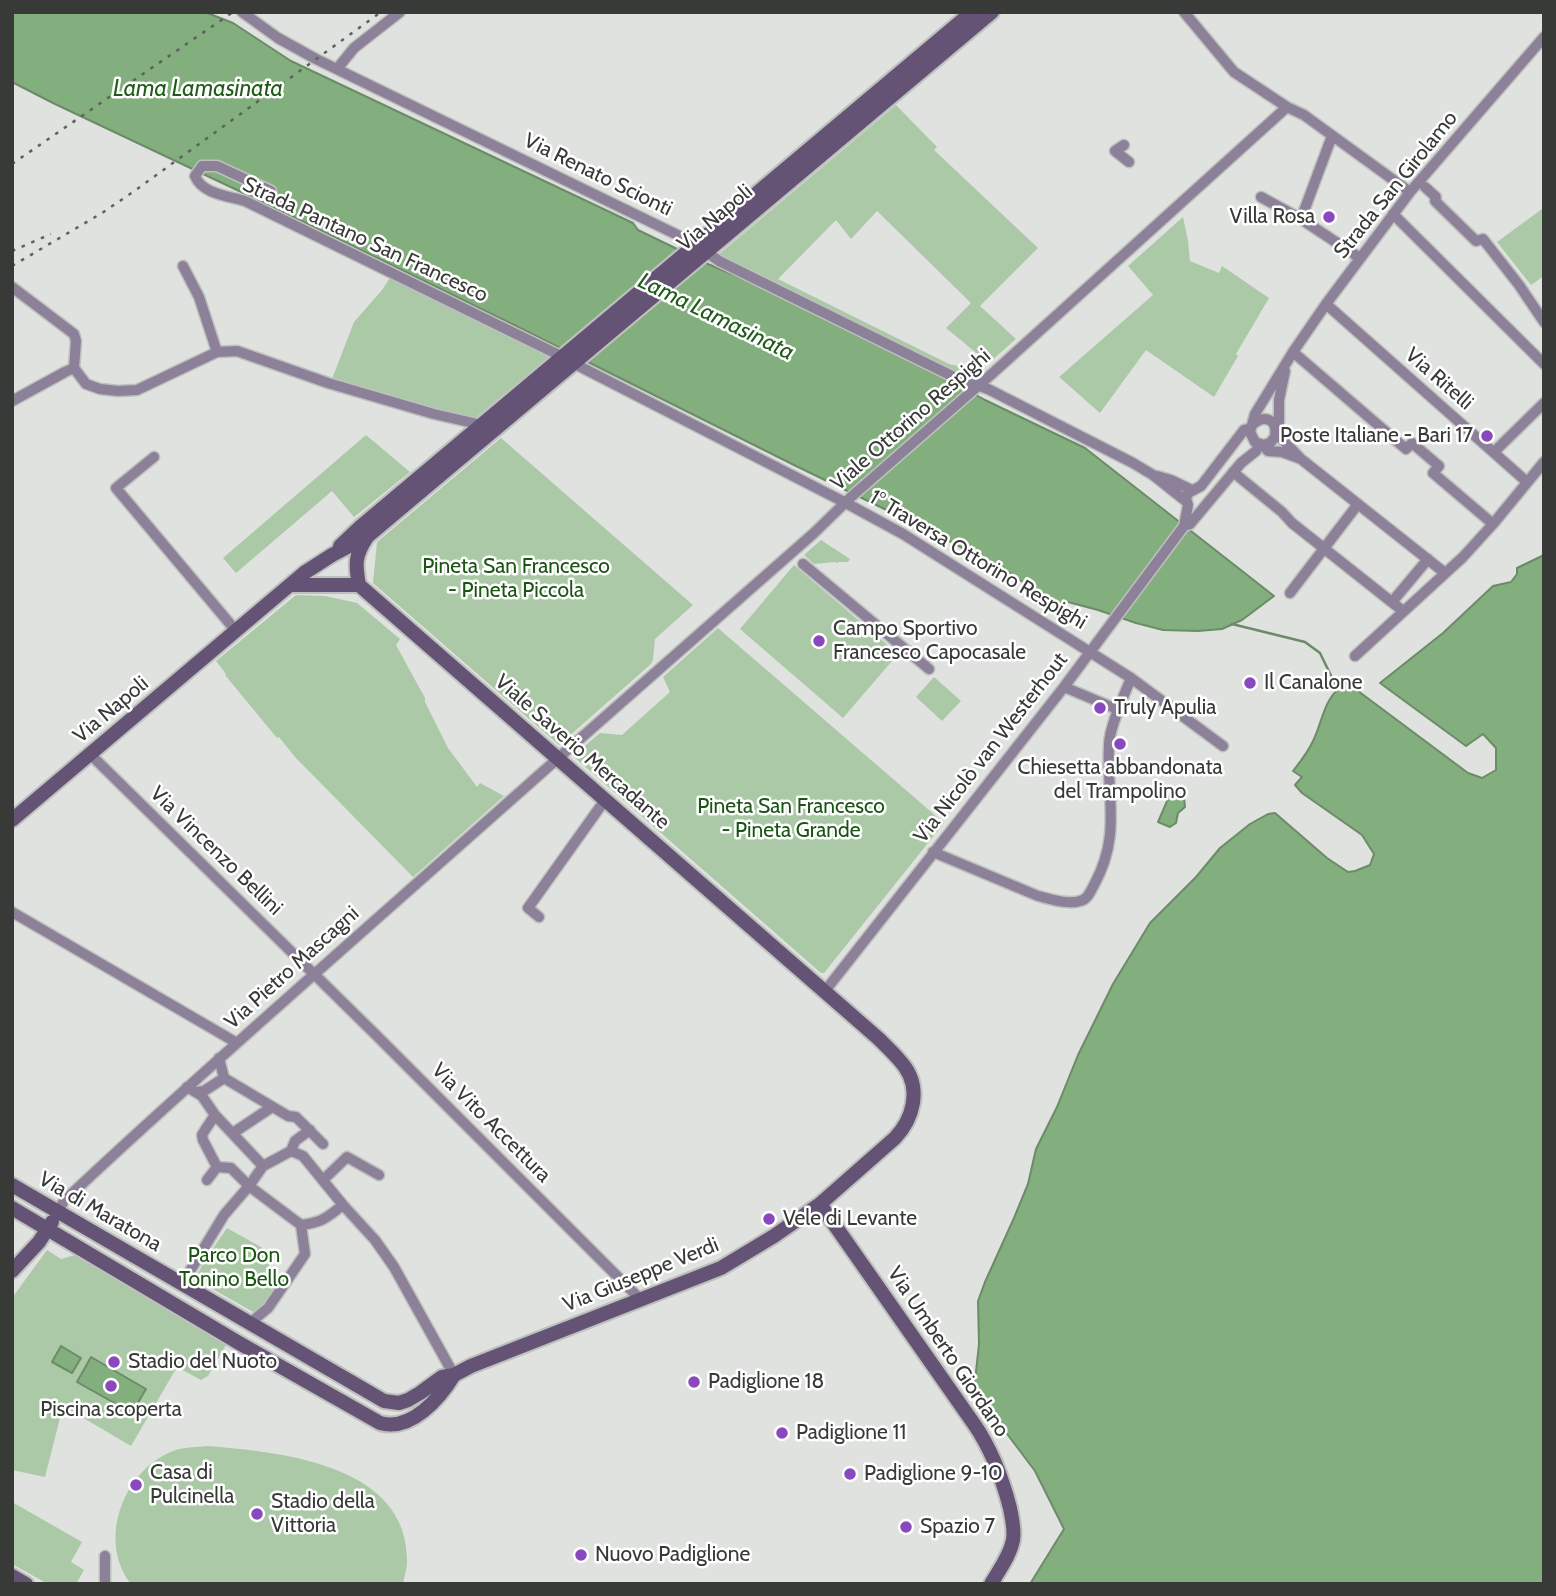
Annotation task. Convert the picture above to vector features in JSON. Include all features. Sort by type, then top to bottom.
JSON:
[{"type":"main road","name":"Via Napoli","points":[[12,820],[304,573],[368,536],[972,12]]},
{"type":"main road","name":"Via Napoli","points":[[699,250],[992,12]]},
{"type":"main road","name":"Via Napoli","points":[[332,555],[360,527],[482,425],[569,360]]},
{"type":"main road","points":[[291,585],[359,585],[357,558],[368,536]]},
{"type":"main road","name":"Viale Saverio Mercadante","points":[[359,585],[879,1039],[907,1069],[912,1083],[913,1104],[905,1126],[895,1138]]},
{"type":"main road","name":"Via Giuseppe Verdi","points":[[384,1401],[399,1403],[408,1400],[442,1377],[454,1375],[721,1268],[820,1204],[895,1138]]},
{"type":"main road","name":"Via di Maratona","points":[[12,1185],[384,1401]]},
{"type":"main road","name":"Via Umberto Giordano","points":[[820,1204],[985,1440],[1002,1480],[1014,1535],[1008,1556],[991,1584]]},
{"type":"main road","name":"Via di Maratona","points":[[12,1208],[373,1420]]},
{"type":"main road","points":[[12,1271],[39,1242],[58,1212]]},
{"type":"main road","points":[[239,1343],[250,1323]]},
{"type":"main road","name":"Via Giuseppe Verdi","points":[[373,1420],[388,1425],[407,1422],[447,1387],[454,1375]]},
{"type":"main road","points":[[12,1576],[26,1584]]},
{"type":"street","name":"Via Renato Scionti","points":[[242,12],[278,38],[337,69],[956,378],[1078,434],[1153,475]]},
{"type":"street","points":[[337,69],[354,48],[400,12]]},
{"type":"street","points":[[1184,12],[1234,72],[1304,115],[1410,192]]},
{"type":"street","name":"Strada San Girolamo","points":[[1251,427],[1255,414],[1293,352],[1393,214],[1544,37]]},
{"type":"street","name":"Viale Ottorino Respighi","points":[[557,758],[814,533],[1287,107]]},
{"type":"street","points":[[1301,219],[1332,136]]},
{"type":"street","points":[[1118,148],[1129,162]]},
{"type":"street","name":"Strada Pantano San Francesco","points":[[271,191],[217,166],[202,166],[195,176],[207,190],[245,201],[569,360]]},
{"type":"street","points":[[1425,187],[1436,197],[1435,201],[1476,241],[1483,239],[1520,285],[1544,322]]},
{"type":"street","points":[[1261,197],[1301,219],[1360,258]]},
{"type":"street","points":[[1393,214],[1544,364]]},
{"type":"street","points":[[183,266],[199,297],[217,352]]},
{"type":"street","points":[[12,287],[74,334],[74,368],[86,384],[100,389],[137,390],[217,352],[237,351],[328,383],[482,425]]},
{"type":"street","name":"Via Ritelli","points":[[1326,304],[1527,482]]},
{"type":"street","points":[[1293,352],[1406,449],[1412,443],[1439,466],[1433,473],[1493,524]]},
{"type":"street","points":[[569,360],[848,500]]},
{"type":"street","points":[[1276,432],[1286,363]]},
{"type":"street","points":[[12,401],[74,368]]},
{"type":"street","points":[[1495,452],[1544,404]]},
{"type":"street","points":[[1301,458],[1268,451],[1253,439],[1251,427],[1258,420],[1266,419],[1273,423],[1276,432],[1301,458],[1445,573]]},
{"type":"street","name":"Via Nicolò van Westerhout","points":[[825,992],[1064,687],[1184,526],[1188,494],[1195,490],[1244,430],[1251,427]]},
{"type":"street","name":"Via Nicolò van Westerhout","points":[[1184,526],[1190,524],[1241,463],[1261,444],[1273,440],[1276,432]]},
{"type":"street","points":[[154,457],[116,488],[236,631]]},
{"type":"street","points":[[1355,656],[1463,557],[1544,462]]},
{"type":"street","points":[[1233,472],[1292,523],[1403,611]]},
{"type":"street","points":[[1153,475],[1205,493],[1204,506],[1193,509],[1153,475]]},
{"type":"street","name":"1° Traversa Ottorino Respighi","points":[[848,500],[1091,649],[1223,746]]},
{"type":"street","points":[[1290,593],[1358,504]]},
{"type":"street","points":[[1392,602],[1428,559]]},
{"type":"street","points":[[803,564],[929,669]]},
{"type":"street","points":[[933,852],[1038,896],[1074,902],[1088,897],[1101,871],[1109,844],[1112,814],[1109,741],[1131,678]]},
{"type":"street","points":[[1064,687],[1119,710]]},
{"type":"street","name":"Via Vincenzo Bellini","points":[[90,754],[314,975]]},
{"type":"street","name":"Via Pietro Mascagni","points":[[58,1212],[64,1201],[129,1139],[192,1090],[219,1058],[557,758]]},
{"type":"street","points":[[539,917],[528,908],[605,800]]},
{"type":"street","points":[[12,912],[237,1043]]},
{"type":"street","name":"Via Vito Accettura","points":[[314,975],[640,1299]]},
{"type":"street","points":[[219,1058],[224,1079],[288,1116],[296,1117],[323,1144]]},
{"type":"street","points":[[192,1090],[204,1091],[224,1079]]},
{"type":"street","points":[[192,1090],[202,1096],[215,1115],[263,1166]]},
{"type":"street","points":[[233,1133],[272,1107]]},
{"type":"street","points":[[215,1115],[202,1135],[217,1167]]},
{"type":"street","points":[[182,1284],[224,1215],[263,1166],[291,1151],[295,1141],[310,1130]]},
{"type":"street","points":[[291,1151],[303,1156],[375,1240],[394,1267],[454,1375]]},
{"type":"street","points":[[323,1180],[346,1157],[379,1175]]},
{"type":"street","points":[[207,1180],[217,1167]]},
{"type":"street","points":[[217,1167],[231,1168],[249,1186],[301,1224],[325,1219],[343,1205]]},
{"type":"street","points":[[250,1323],[268,1308],[305,1254],[301,1224]]},
{"type":"street","points":[[105,1584],[106,1556]]},
{"type":"green space","points":[[896,105],[937,147],[934,150],[1038,248],[980,306],[1016,339],[974,379],[965,378],[718,255]],"holes":[[[877,211],[971,303],[946,328],[986,361],[959,366],[949,364],[778,279],[836,220],[851,239]]]},
{"type":"green space","points":[[1542,209],[1544,276],[1531,285],[1497,242]]},
{"type":"green space","points":[[1183,217],[1190,261],[1219,273],[1222,266],[1269,298],[1214,397],[1146,350],[1100,413],[1059,377],[1153,295],[1128,266]]},
{"type":"green space","points":[[391,276],[552,354],[474,419],[437,411],[332,379],[354,322]]},
{"type":"green space","points":[[366,435],[410,472],[354,517],[332,491],[236,573],[223,558]]},
{"type":"green space","name":"Pineta San Francesco - Pineta Piccola","points":[[501,438],[693,605],[655,639],[651,664],[559,745],[373,583],[377,542]]},
{"type":"green space","points":[[821,540],[850,559],[848,562],[814,564],[804,555]]},
{"type":"green space","name":"Campo Sportivo Francesco Capocasale","points":[[794,565],[898,654],[843,718],[740,629]]},
{"type":"green space","points":[[296,595],[325,596],[357,603],[400,639],[396,645],[448,748],[477,787],[480,783],[504,796],[413,877],[295,757],[279,737],[277,738],[216,661]]},
{"type":"green space","name":"Pineta San Francesco - Pineta Grande","points":[[718,628],[944,823],[824,973],[573,756],[600,733],[622,735],[670,692],[663,677]]},
{"type":"green space","points":[[934,677],[961,701],[942,721],[916,697]]},
{"type":"green space","name":"Parco Don Tonino Bello","points":[[227,1228],[275,1255],[262,1277],[278,1286],[255,1313],[195,1279]]},
{"type":"green space","name":"Stadio del Nuoto","points":[[47,1250],[61,1259],[75,1255],[223,1340],[226,1345],[208,1376],[201,1380],[177,1367],[131,1446],[63,1406],[45,1477],[12,1470],[12,1298]]},
{"type":"green space","name":"Stadio della Vittoria","points":[[208,1446],[303,1459],[364,1484],[387,1503],[402,1529],[407,1562],[403,1584],[131,1584],[121,1566],[116,1546],[116,1526],[121,1506],[130,1488],[158,1459],[176,1450]]},
{"type":"green space","points":[[12,1502],[82,1542],[71,1562],[84,1570],[76,1584],[48,1584],[12,1564]]},
{"type":"water","name":"Lama Lamasinata","points":[[12,12],[205,12],[233,23],[291,61],[633,223],[638,230],[758,285],[1085,448],[1274,596],[1242,620],[1222,629],[1198,631],[1163,630],[1068,602],[1060,609],[1013,575],[940,536],[275,208],[12,82]]},
{"type":"water","points":[[1544,555],[1544,1584],[1030,1584],[1064,1529],[1035,1471],[974,1390],[979,1344],[978,1301],[1028,1184],[1036,1149],[1113,984],[1150,923],[1196,877],[1220,848],[1250,824],[1268,814],[1275,813],[1327,858],[1348,872],[1370,865],[1374,854],[1362,835],[1302,793],[1295,785],[1302,777],[1293,771],[1312,743],[1333,694],[1346,682],[1468,773],[1482,778],[1496,770],[1496,748],[1483,734],[1466,746],[1380,683],[1443,633],[1493,586],[1511,582],[1517,574],[1517,568]]},
{"type":"water","points":[[1171,792],[1184,797],[1185,807],[1178,813],[1176,823],[1170,827],[1158,822]]},
{"type":"water","points":[[61,1346],[81,1358],[72,1373],[52,1362]]},
{"type":"water","name":"Piscina scoperta","points":[[91,1357],[146,1389],[132,1413],[77,1382]]},
{"type":"waterway","name":"Lama Lamasinata","points":[[1232,624],[1305,642],[1320,653],[1337,688]]},
{"type":"railway","points":[[12,164],[233,12]]},
{"type":"railway","points":[[12,266],[133,192],[381,12]]},
{"type":"railway","points":[[12,251],[51,234]]},
{"type":"place","name":"Villa Rosa","points":[[1329,217]]},
{"type":"place","name":"Poste Italiane - Bari 17","points":[[1487,436]]},
{"type":"place","name":"Campo Sportivo Francesco Capocasale","points":[[819,641]]},
{"type":"place","name":"Il Canalone","points":[[1250,683]]},
{"type":"place","name":"Truly Apulia","points":[[1100,708]]},
{"type":"place","name":"Chiesetta abbandonata del Trampolino","points":[[1120,744]]},
{"type":"place","name":"Vele di Levante","points":[[769,1219]]},
{"type":"place","name":"Stadio del Nuoto","points":[[114,1362]]},
{"type":"place","name":"Padiglione 18","points":[[694,1382]]},
{"type":"place","name":"Piscina scoperta","points":[[111,1386]]},
{"type":"place","name":"Padiglione 11","points":[[782,1433]]},
{"type":"place","name":"Padiglione 9-10","points":[[850,1474]]},
{"type":"place","name":"Casa di Pulcinella","points":[[136,1485]]},
{"type":"place","name":"Stadio della Vittoria","points":[[257,1514]]},
{"type":"place","name":"Spazio 7","points":[[906,1527]]},
{"type":"place","name":"Nuovo Padiglione","points":[[581,1555]]}]
